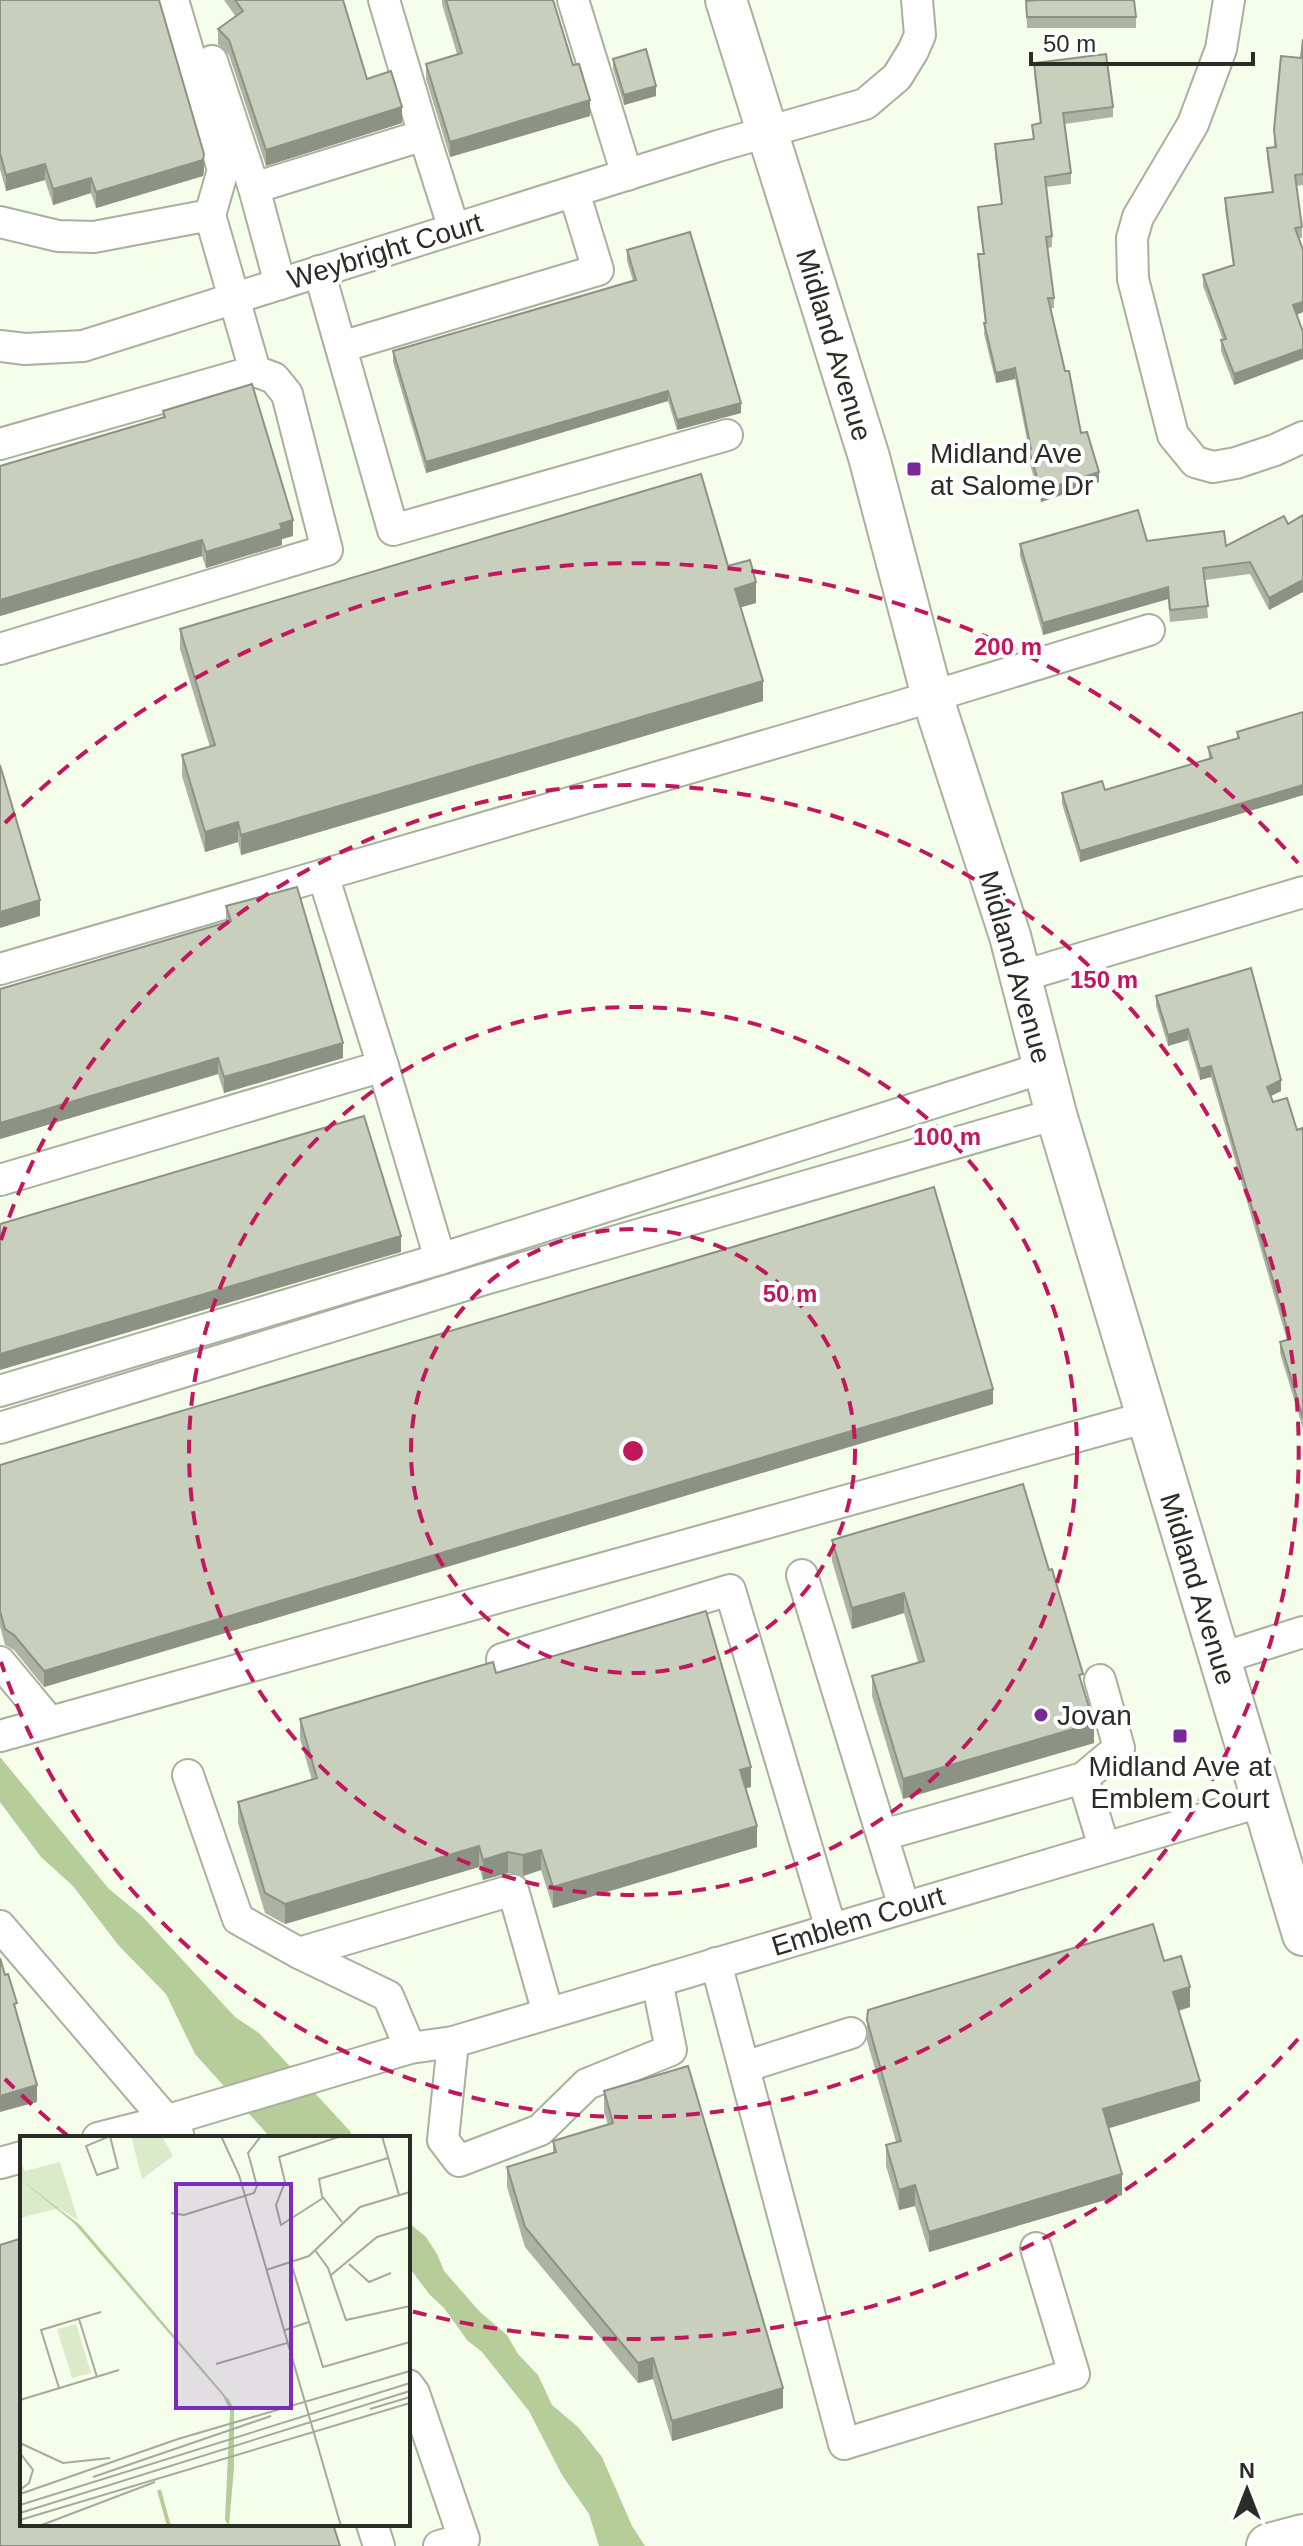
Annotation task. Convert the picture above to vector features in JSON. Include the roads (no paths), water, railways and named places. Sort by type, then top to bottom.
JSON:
[{"type":"highway","points":[[1269,2546],[1303,2537]]},
{"type":"main road","name":"Midland Avenue","points":[[726,0],[869,457],[932,696],[1010,936],[1056,1114],[1303,1935]]},
{"type":"street","points":[[173,0],[223,170],[210,215],[255,371]]},
{"type":"street","points":[[193,0],[254,188],[280,284]]},
{"type":"street","points":[[384,0],[454,229]]},
{"type":"street","points":[[573,0],[627,175]]},
{"type":"street","name":"Weybright Court","points":[[0,346],[25,349],[83,346],[627,175],[842,113],[865,104],[897,77],[920,35],[917,0]]},
{"type":"street","points":[[1229,0],[1221,49],[1193,124],[1138,217],[1132,238],[1133,279],[1173,435],[1195,462],[1213,467],[1236,463],[1303,437]]},
{"type":"street","points":[[254,188],[424,135]]},
{"type":"street","points":[[341,347],[598,270],[574,192]]},
{"type":"street","points":[[0,222],[58,236],[94,237],[210,215]]},
{"type":"street","points":[[319,271],[393,530],[727,435]]},
{"type":"street","points":[[0,444],[255,371],[274,378],[287,394],[327,550],[0,649]]},
{"type":"street","points":[[0,969],[1149,630]]},
{"type":"street","points":[[323,875],[440,1259]]},
{"type":"street","points":[[1019,977],[1303,892]]},
{"type":"street","points":[[0,1180],[383,1066]]},
{"type":"street","points":[[0,1391],[440,1259],[1043,1068]]},
{"type":"street","points":[[0,1428],[485,1279],[1056,1114]]},
{"type":"street","points":[[0,1662],[25,1729],[1147,1417]]},
{"type":"street","points":[[802,1575],[904,1907]]},
{"type":"street","points":[[502,1659],[730,1590],[831,1929]]},
{"type":"street","points":[[1219,1659],[1303,1632]]},
{"type":"street","points":[[883,1835],[1083,1778],[1119,1748],[1100,1680]]},
{"type":"street","points":[[188,1775],[238,1919],[388,1996],[410,2048]]},
{"type":"street","points":[[1083,1778],[1104,1847]]},
{"type":"street","name":"Emblem Court","points":[[115,2136],[173,2129],[410,2048],[453,2042],[1263,1801]]},
{"type":"street","points":[[299,1953],[513,1890],[548,2013]]},
{"type":"street","points":[[0,1926],[173,2129]]},
{"type":"street","points":[[716,1963],[844,2444],[1074,2374],[1036,2248]]},
{"type":"street","points":[[453,2042],[443,2140],[459,2161],[540,2130],[587,2084],[671,2050],[657,1981]]},
{"type":"street","points":[[744,2067],[851,2033]]},
{"type":"street","points":[[0,2163],[20,2158]]},
{"type":"street","points":[[410,2388],[464,2539],[439,2546]]},
{"type":"street","points":[[373,2526],[379,2546]]},
{"type":"place","name":"Midland Ave at Salome Dr","points":[[914,469]]},
{"type":"place","name":"Jovan","points":[[1041,1715]]},
{"type":"place","name":"Midland Ave at Emblem Court","points":[[1180,1736]]}]
